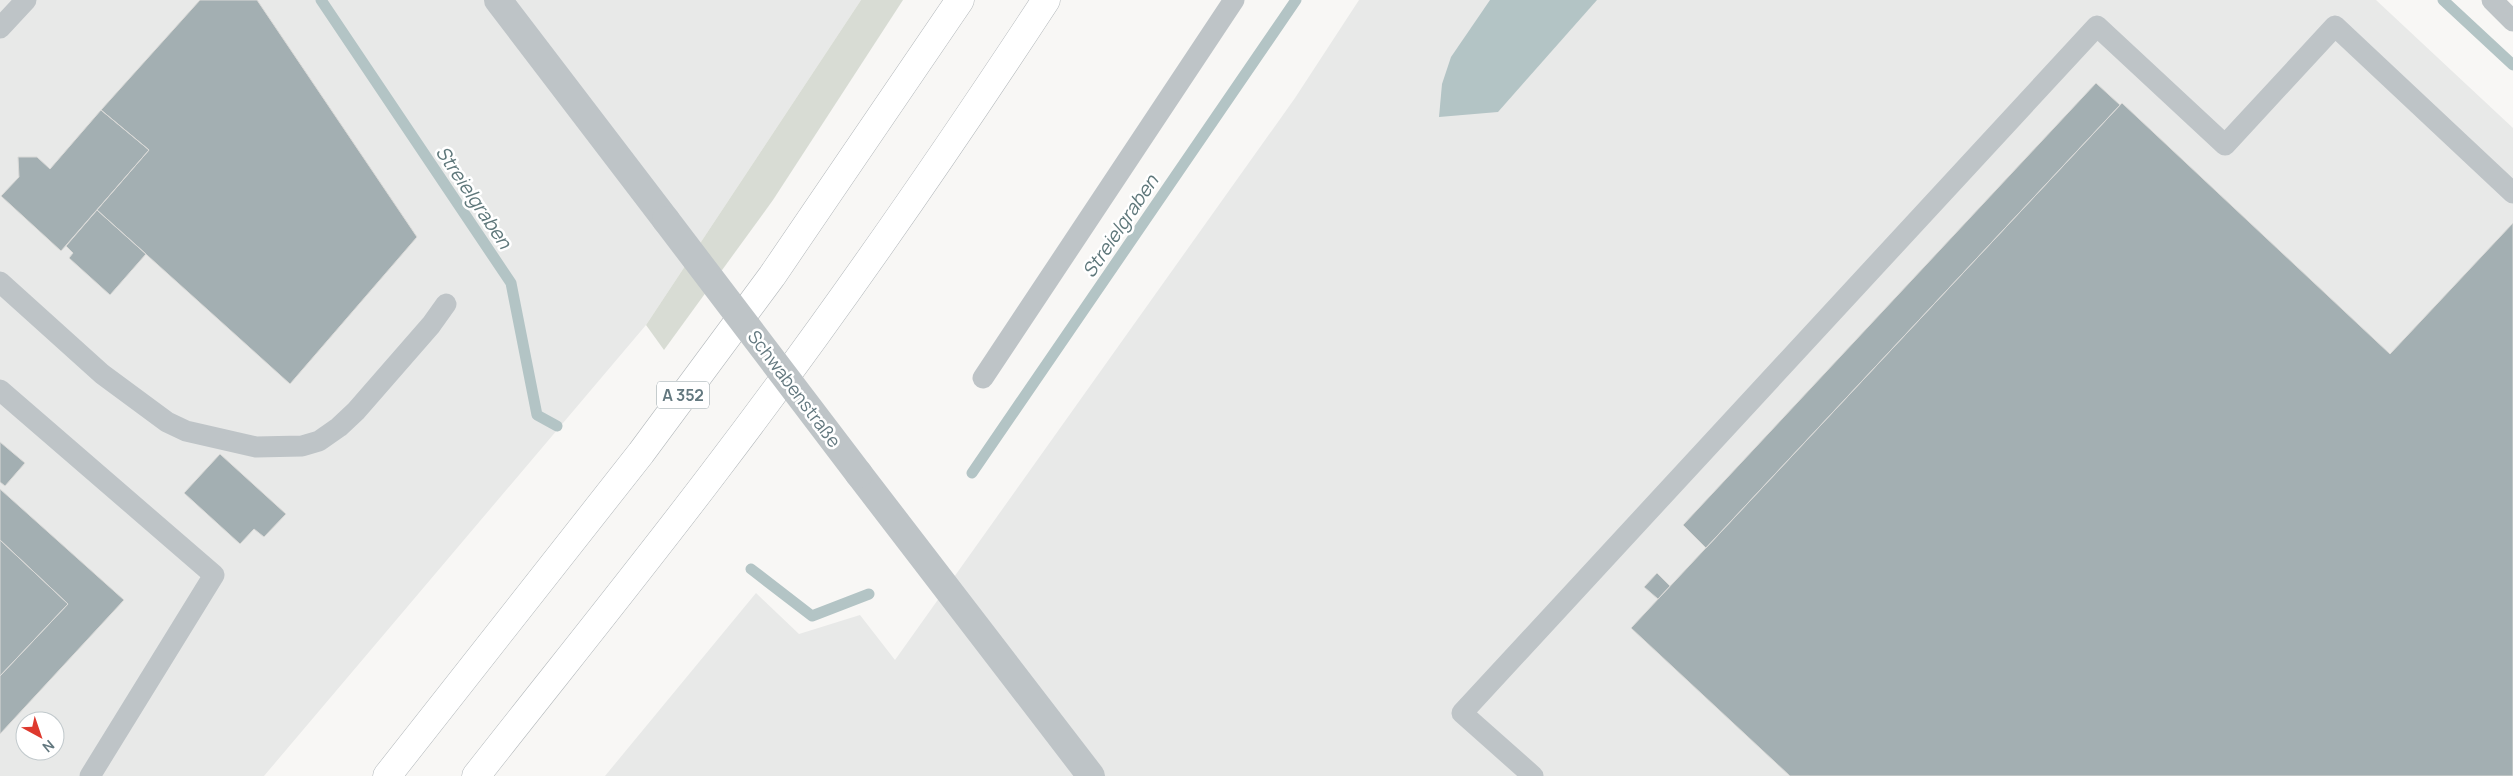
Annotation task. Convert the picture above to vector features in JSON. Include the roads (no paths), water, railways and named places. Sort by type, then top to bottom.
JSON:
[{"type":"highway","name":"A 352","points":[[387,776],[646,445],[772,276],[960,0]]},
{"type":"highway","points":[[476,776],[714,472],[767,401],[961,129],[1046,0]]},
{"type":"street","name":"Schwabenstraße","points":[[498,0],[1092,776]]},
{"type":"lane","points":[[0,28],[26,0]]},
{"type":"lane","points":[[983,378],[1234,0]]},
{"type":"lane","points":[[2492,0],[2513,21]]},
{"type":"lane","points":[[1533,776],[1462,713],[2097,26],[2225,145],[2335,26],[2513,193]]},
{"type":"lane","points":[[0,282],[102,374],[166,422],[186,431],[256,447],[302,446],[319,441],[339,426],[356,411],[431,325],[446,304]]},
{"type":"lane","points":[[0,390],[214,575],[90,776]]},
{"type":"waterway","name":"Streielgraben","points":[[321,0],[511,283],[537,415],[557,426]]},
{"type":"waterway","name":"Streielgraben","points":[[972,473],[1296,0]]},
{"type":"waterway","name":"Streielgraben","points":[[2443,0],[2513,65]]},
{"type":"waterway","name":"Streielgraben","points":[[751,569],[812,616],[869,594]]}]
